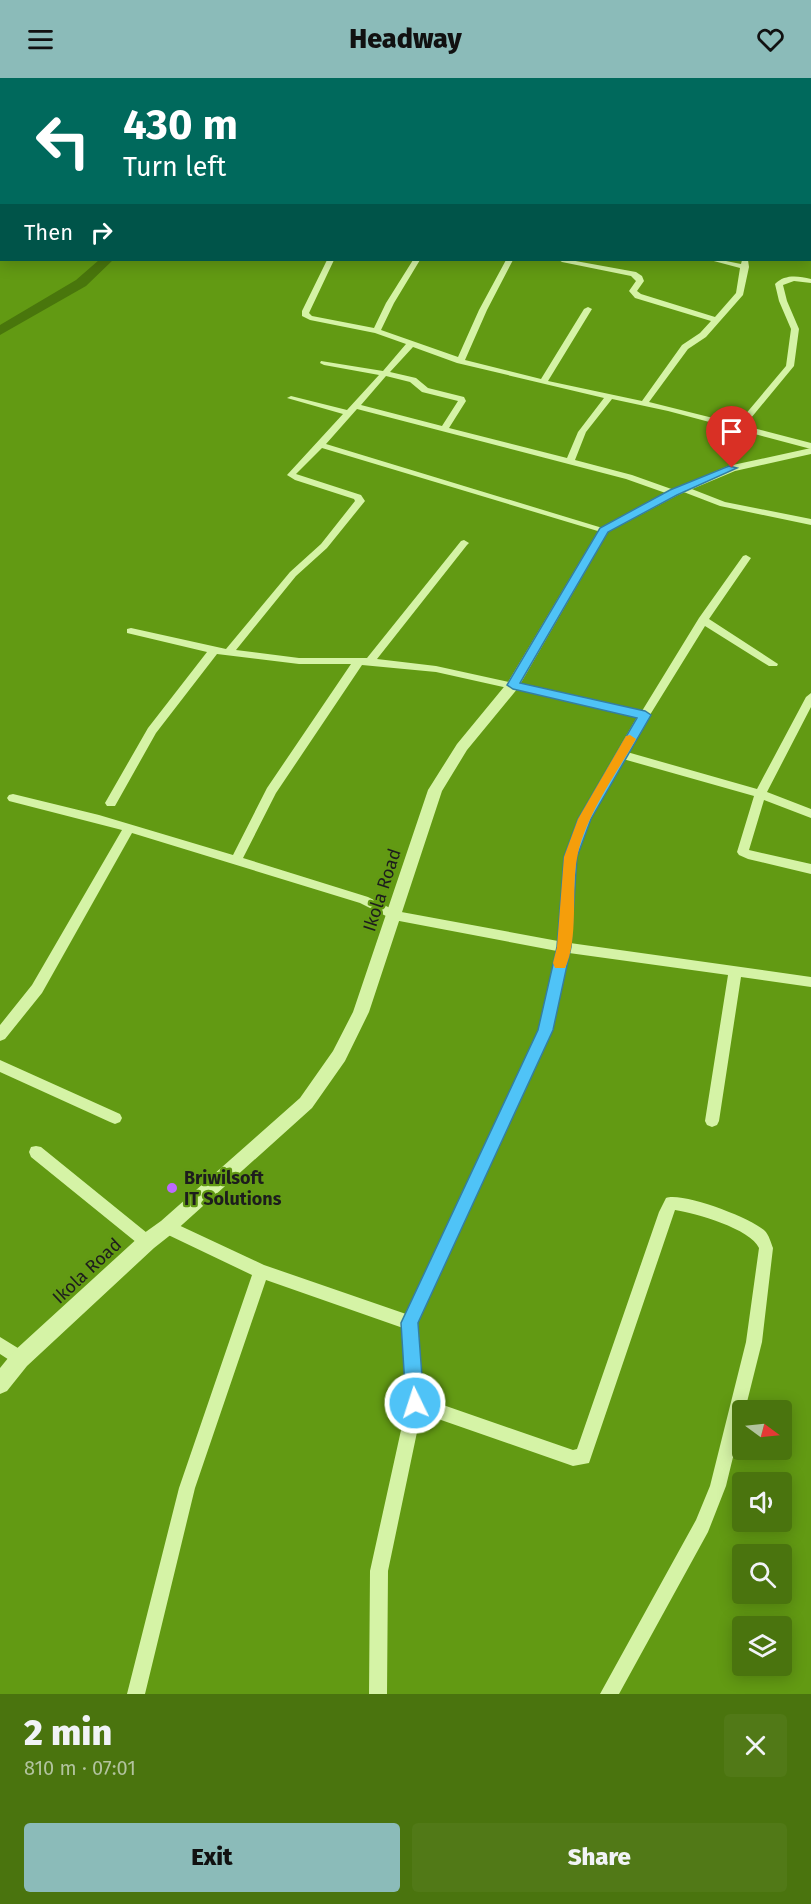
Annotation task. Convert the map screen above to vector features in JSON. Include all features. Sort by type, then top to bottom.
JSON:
[{"type":"street","points":[[330,261],[305,315],[310,318],[377,331],[460,361],[811,446]]},
{"type":"street","points":[[377,331],[385,310],[403,287],[416,261]]},
{"type":"street","points":[[460,361],[483,310],[509,261]]},
{"type":"street","points":[[567,261],[633,274],[640,281],[633,291],[639,296],[717,320]]},
{"type":"street","points":[[644,404],[685,347],[703,335],[740,293],[745,263],[724,261]]},
{"type":"street","points":[[744,429],[747,418],[790,366],[795,329],[783,301],[779,284],[790,279],[811,281]]},
{"type":"street","points":[[543,382],[588,309]]},
{"type":"street","points":[[228,653],[293,574],[324,546],[360,501],[357,497],[291,475],[386,374],[411,344]]},
{"type":"street","points":[[324,363],[400,376],[413,380],[425,390],[461,399],[443,430]]},
{"type":"street","points":[[570,461],[582,432],[609,397]]},
{"type":"street","points":[[291,398],[443,430],[570,461],[723,504],[811,522]]},
{"type":"street","points":[[320,445],[603,530],[679,491],[732,468],[811,452]]},
{"type":"street","name":"Ikola Road","points":[[0,1384],[21,1359],[147,1242],[167,1227],[306,1103],[349,1039],[361,1012],[435,790],[462,747],[513,685],[603,530]]},
{"type":"street","points":[[236,860],[271,791],[364,662],[464,543]]},
{"type":"street","points":[[378,1694],[379,1571],[415,1403],[410,1323],[546,1030],[564,947],[570,857],[584,819],[620,754],[703,620],[746,558]]},
{"type":"street","points":[[703,620],[773,664]]},
{"type":"street","points":[[130,631],[228,653],[299,661],[364,662],[436,669],[645,715]]},
{"type":"street","points":[[111,803],[152,731],[215,649]]},
{"type":"street","points":[[811,697],[760,794],[744,853],[811,870]]},
{"type":"street","points":[[620,754],[760,794],[811,814]]},
{"type":"street","points":[[13,798],[129,828],[236,860],[364,900],[394,915],[564,947],[811,982]]},
{"type":"street","points":[[0,1035],[37,989],[129,828]]},
{"type":"street","points":[[712,1122],[735,973]]},
{"type":"street","points":[[0,1066],[115,1118]]},
{"type":"street","points":[[36,1152],[147,1242]]},
{"type":"street","points":[[415,1403],[573,1458],[583,1457],[671,1203],[685,1204],[750,1230],[762,1238],[766,1248],[754,1342],[718,1486],[702,1526],[609,1694]]},
{"type":"street","points":[[167,1227],[261,1271],[410,1323]]},
{"type":"street","points":[[136,1694],[187,1488],[261,1271]]},
{"type":"street","points":[[0,1345],[21,1359]]},
{"type":"waterway","points":[[0,331],[81,283],[105,261]]},
{"type":"slow traffic","points":[[560,963],[564,947],[570,857],[584,819],[630,739]]},
{"type":"place","name":"Briwilsoft IT Solutions","points":[[172,1188]]},
{"type":"route","points":[[415,1403],[410,1323],[546,1030],[564,947],[570,857],[584,819],[620,754],[645,715],[513,685],[603,530],[674,493],[732,468]]}]
